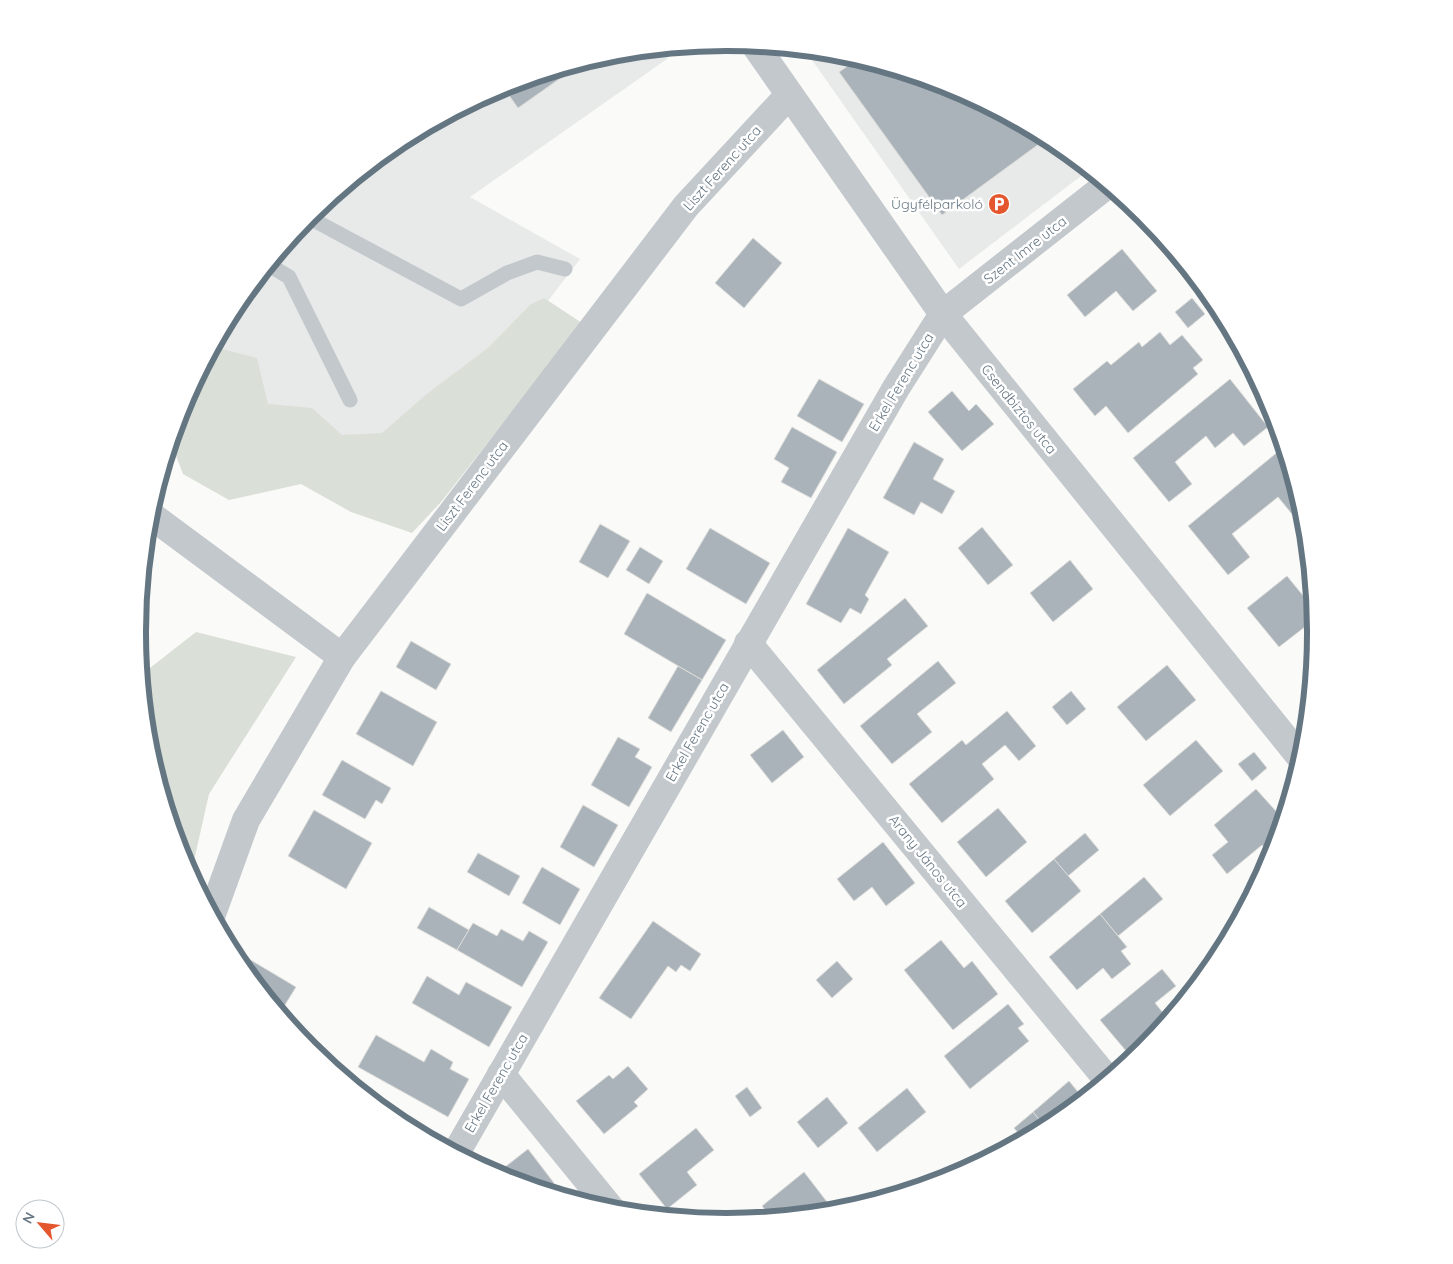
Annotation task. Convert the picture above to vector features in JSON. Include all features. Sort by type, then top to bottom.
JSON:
[{"type":"street","name":"Csendbiztos utca","points":[[760,52],[943,314],[1295,750]]},
{"type":"street","name":"Liszt Ferenc utca","points":[[215,906],[246,820],[342,657],[686,206],[790,95]]},
{"type":"street","name":"Szent Imre utca","points":[[943,314],[1102,189]]},
{"type":"street","name":"Erkel Ferenc utca","points":[[459,1147],[896,388],[943,314]]},
{"type":"street","points":[[157,520],[342,657]]},
{"type":"street","name":"Arany János utca","points":[[748,643],[1103,1074]]},
{"type":"street","points":[[501,1074],[604,1200]]},
{"type":"lane","points":[[316,221],[461,299],[507,273],[537,262],[565,269]]},
{"type":"lane","points":[[275,267],[289,276],[350,400]]},
{"type":"shaded area","points":[[670,54],[667,59],[470,197],[580,259],[389,510],[196,398],[206,375],[244,309],[266,278],[316,221],[373,171],[436,129],[504,95],[540,82],[613,62]]},
{"type":"shaded area","points":[[810,57],[877,71],[949,95],[1017,129],[1084,174],[959,269]]},
{"type":"shaded area","points":[[544,298],[582,323],[441,502],[412,533],[351,512],[301,484],[229,500],[183,474],[175,453],[177,445],[190,410],[220,349],[257,358],[268,404],[312,408],[342,435],[382,433],[428,393],[488,348],[531,304]]},
{"type":"shaded area","points":[[196,632],[296,657],[209,794],[194,862],[177,819],[166,782],[157,745],[147,670]]},
{"type":"building","points":[[850,64],[913,82],[949,95],[983,111],[1017,129],[1039,144],[942,215],[839,72]]},
{"type":"building","points":[[566,74],[518,108],[508,94]]},
{"type":"building","points":[[753,238],[782,263],[744,308],[715,283]]},
{"type":"building","points":[[1122,249],[1157,291],[1133,311],[1116,291],[1085,317],[1067,295]]},
{"type":"building","points":[[1192,298],[1205,314],[1188,328],[1175,312]]},
{"type":"building","points":[[1160,332],[1170,345],[1182,335],[1203,360],[1193,368],[1198,374],[1128,433],[1106,406],[1095,416],[1073,389],[1107,361],[1111,365],[1139,342],[1142,347]]},
{"type":"building","points":[[819,379],[864,404],[842,442],[797,416]]},
{"type":"building","points":[[1230,379],[1268,427],[1244,446],[1233,433],[1215,448],[1206,436],[1175,462],[1192,484],[1169,502],[1133,458]]},
{"type":"building","points":[[952,391],[969,411],[976,404],[994,424],[962,451],[928,412]]},
{"type":"building","points":[[792,427],[837,452],[811,498],[781,482],[789,468],[774,459]]},
{"type":"building","points":[[914,442],[944,459],[933,479],[955,491],[942,514],[921,502],[914,515],[883,498]]},
{"type":"building","points":[[1278,452],[1296,519],[1278,497],[1232,534],[1250,557],[1228,575],[1188,526]]},
{"type":"building","points":[[600,524],[630,541],[608,578],[579,562]]},
{"type":"building","points":[[982,527],[1013,565],[988,585],[958,548]]},
{"type":"building","points":[[710,528],[770,563],[746,604],[686,569]]},
{"type":"building","points":[[848,528],[889,552],[865,595],[869,599],[861,614],[850,608],[841,623],[806,604]]},
{"type":"building","points":[[640,547],[663,561],[649,584],[626,570]]},
{"type":"building","points":[[1070,560],[1093,589],[1053,622],[1030,593]]},
{"type":"building","points":[[1287,576],[1306,599],[1307,625],[1279,647],[1247,608]]},
{"type":"building","points":[[647,593],[726,640],[702,680],[624,634]]},
{"type":"building","points":[[905,598],[928,626],[887,659],[892,665],[844,704],[817,670]]},
{"type":"building","points":[[411,641],[451,664],[436,690],[396,667]]},
{"type":"building","points":[[938,661],[956,683],[917,714],[932,732],[892,764],[860,726]]},
{"type":"building","points":[[1167,665],[1196,700],[1146,741],[1117,707]]},
{"type":"building","points":[[678,666],[702,680],[671,732],[648,718]]},
{"type":"building","points":[[381,691],[437,722],[413,766],[356,734]]},
{"type":"building","points":[[1071,691],[1086,709],[1067,725],[1052,707]]},
{"type":"building","points":[[1007,711],[1036,746],[1019,761],[1005,745],[982,764],[994,779],[942,823],[909,784],[962,740],[966,745]]},
{"type":"building","points":[[783,730],[804,757],[772,783],[750,755]]},
{"type":"building","points":[[618,737],[640,749],[635,757],[652,767],[629,807],[591,785]]},
{"type":"building","points":[[1196,740],[1223,771],[1170,816],[1143,785]]},
{"type":"building","points":[[1254,752],[1267,768],[1252,781],[1238,764]]},
{"type":"building","points":[[342,760],[391,788],[382,804],[376,800],[365,819],[322,795]]},
{"type":"building","points":[[1256,789],[1278,813],[1265,849],[1262,845],[1227,874],[1212,855],[1228,842],[1214,825]]},
{"type":"building","points":[[583,805],[618,825],[594,867],[560,847]]},
{"type":"building","points":[[998,808],[1027,842],[986,877],[957,842]]},
{"type":"building","points":[[314,810],[372,843],[346,889],[288,856]]},
{"type":"building","points":[[1085,833],[1099,850],[1068,876],[1054,859]]},
{"type":"building","points":[[883,842],[915,883],[886,906],[872,887],[854,901],[837,879]]},
{"type":"building","points":[[478,853],[520,876],[509,896],[467,872]]},
{"type":"building","points":[[1054,859],[1081,891],[1032,933],[1005,901]]},
{"type":"building","points":[[542,867],[580,889],[560,925],[522,903]]},
{"type":"building","points":[[1144,877],[1163,899],[1118,936],[1100,914]]},
{"type":"building","points":[[429,907],[469,930],[457,950],[417,928]]},
{"type":"building","points":[[1100,914],[1127,947],[1121,951],[1131,964],[1112,979],[1103,968],[1077,990],[1049,957]]},
{"type":"building","points":[[653,921],[701,954],[690,971],[681,965],[676,972],[668,966],[631,1019],[599,998]]},
{"type":"building","points":[[473,923],[497,936],[501,929],[523,941],[529,931],[548,942],[522,987],[457,950]]},
{"type":"building","points":[[941,940],[964,968],[972,961],[998,994],[953,1030],[904,970]]},
{"type":"building","points":[[249,959],[296,987],[284,1007],[266,986],[248,961]]},
{"type":"building","points":[[837,961],[853,979],[832,998],[816,980]]},
{"type":"building","points":[[1162,969],[1176,986],[1155,1003],[1164,1014],[1127,1052],[1100,1020]]},
{"type":"building","points":[[427,976],[459,995],[466,982],[512,1007],[489,1047],[412,1003]]},
{"type":"building","points":[[1008,1004],[1024,1024],[1018,1028],[1029,1041],[970,1089],[944,1056]]},
{"type":"building","points":[[376,1035],[424,1062],[431,1049],[453,1062],[450,1069],[469,1079],[448,1117],[358,1067]]},
{"type":"building","points":[[628,1066],[648,1089],[634,1102],[638,1106],[604,1134],[576,1101],[609,1075],[613,1079]]},
{"type":"building","points":[[1069,1081],[1079,1094],[1040,1121],[1033,1112]]},
{"type":"building","points":[[747,1087],[762,1108],[750,1117],[735,1096]]},
{"type":"building","points":[[907,1088],[926,1112],[877,1152],[858,1128]]},
{"type":"building","points":[[827,1097],[848,1123],[818,1148],[797,1122]]},
{"type":"building","points":[[1033,1112],[1040,1121],[1019,1134],[1014,1128]]},
{"type":"building","points":[[696,1128],[714,1150],[687,1172],[697,1185],[667,1209],[639,1174]]},
{"type":"building","points":[[528,1149],[554,1183],[551,1185],[503,1169]]},
{"type":"building","points":[[804,1172],[828,1204],[767,1212],[762,1206]]},
{"type":"place","name":"Ügyfélparkoló","points":[[999,204]]}]
